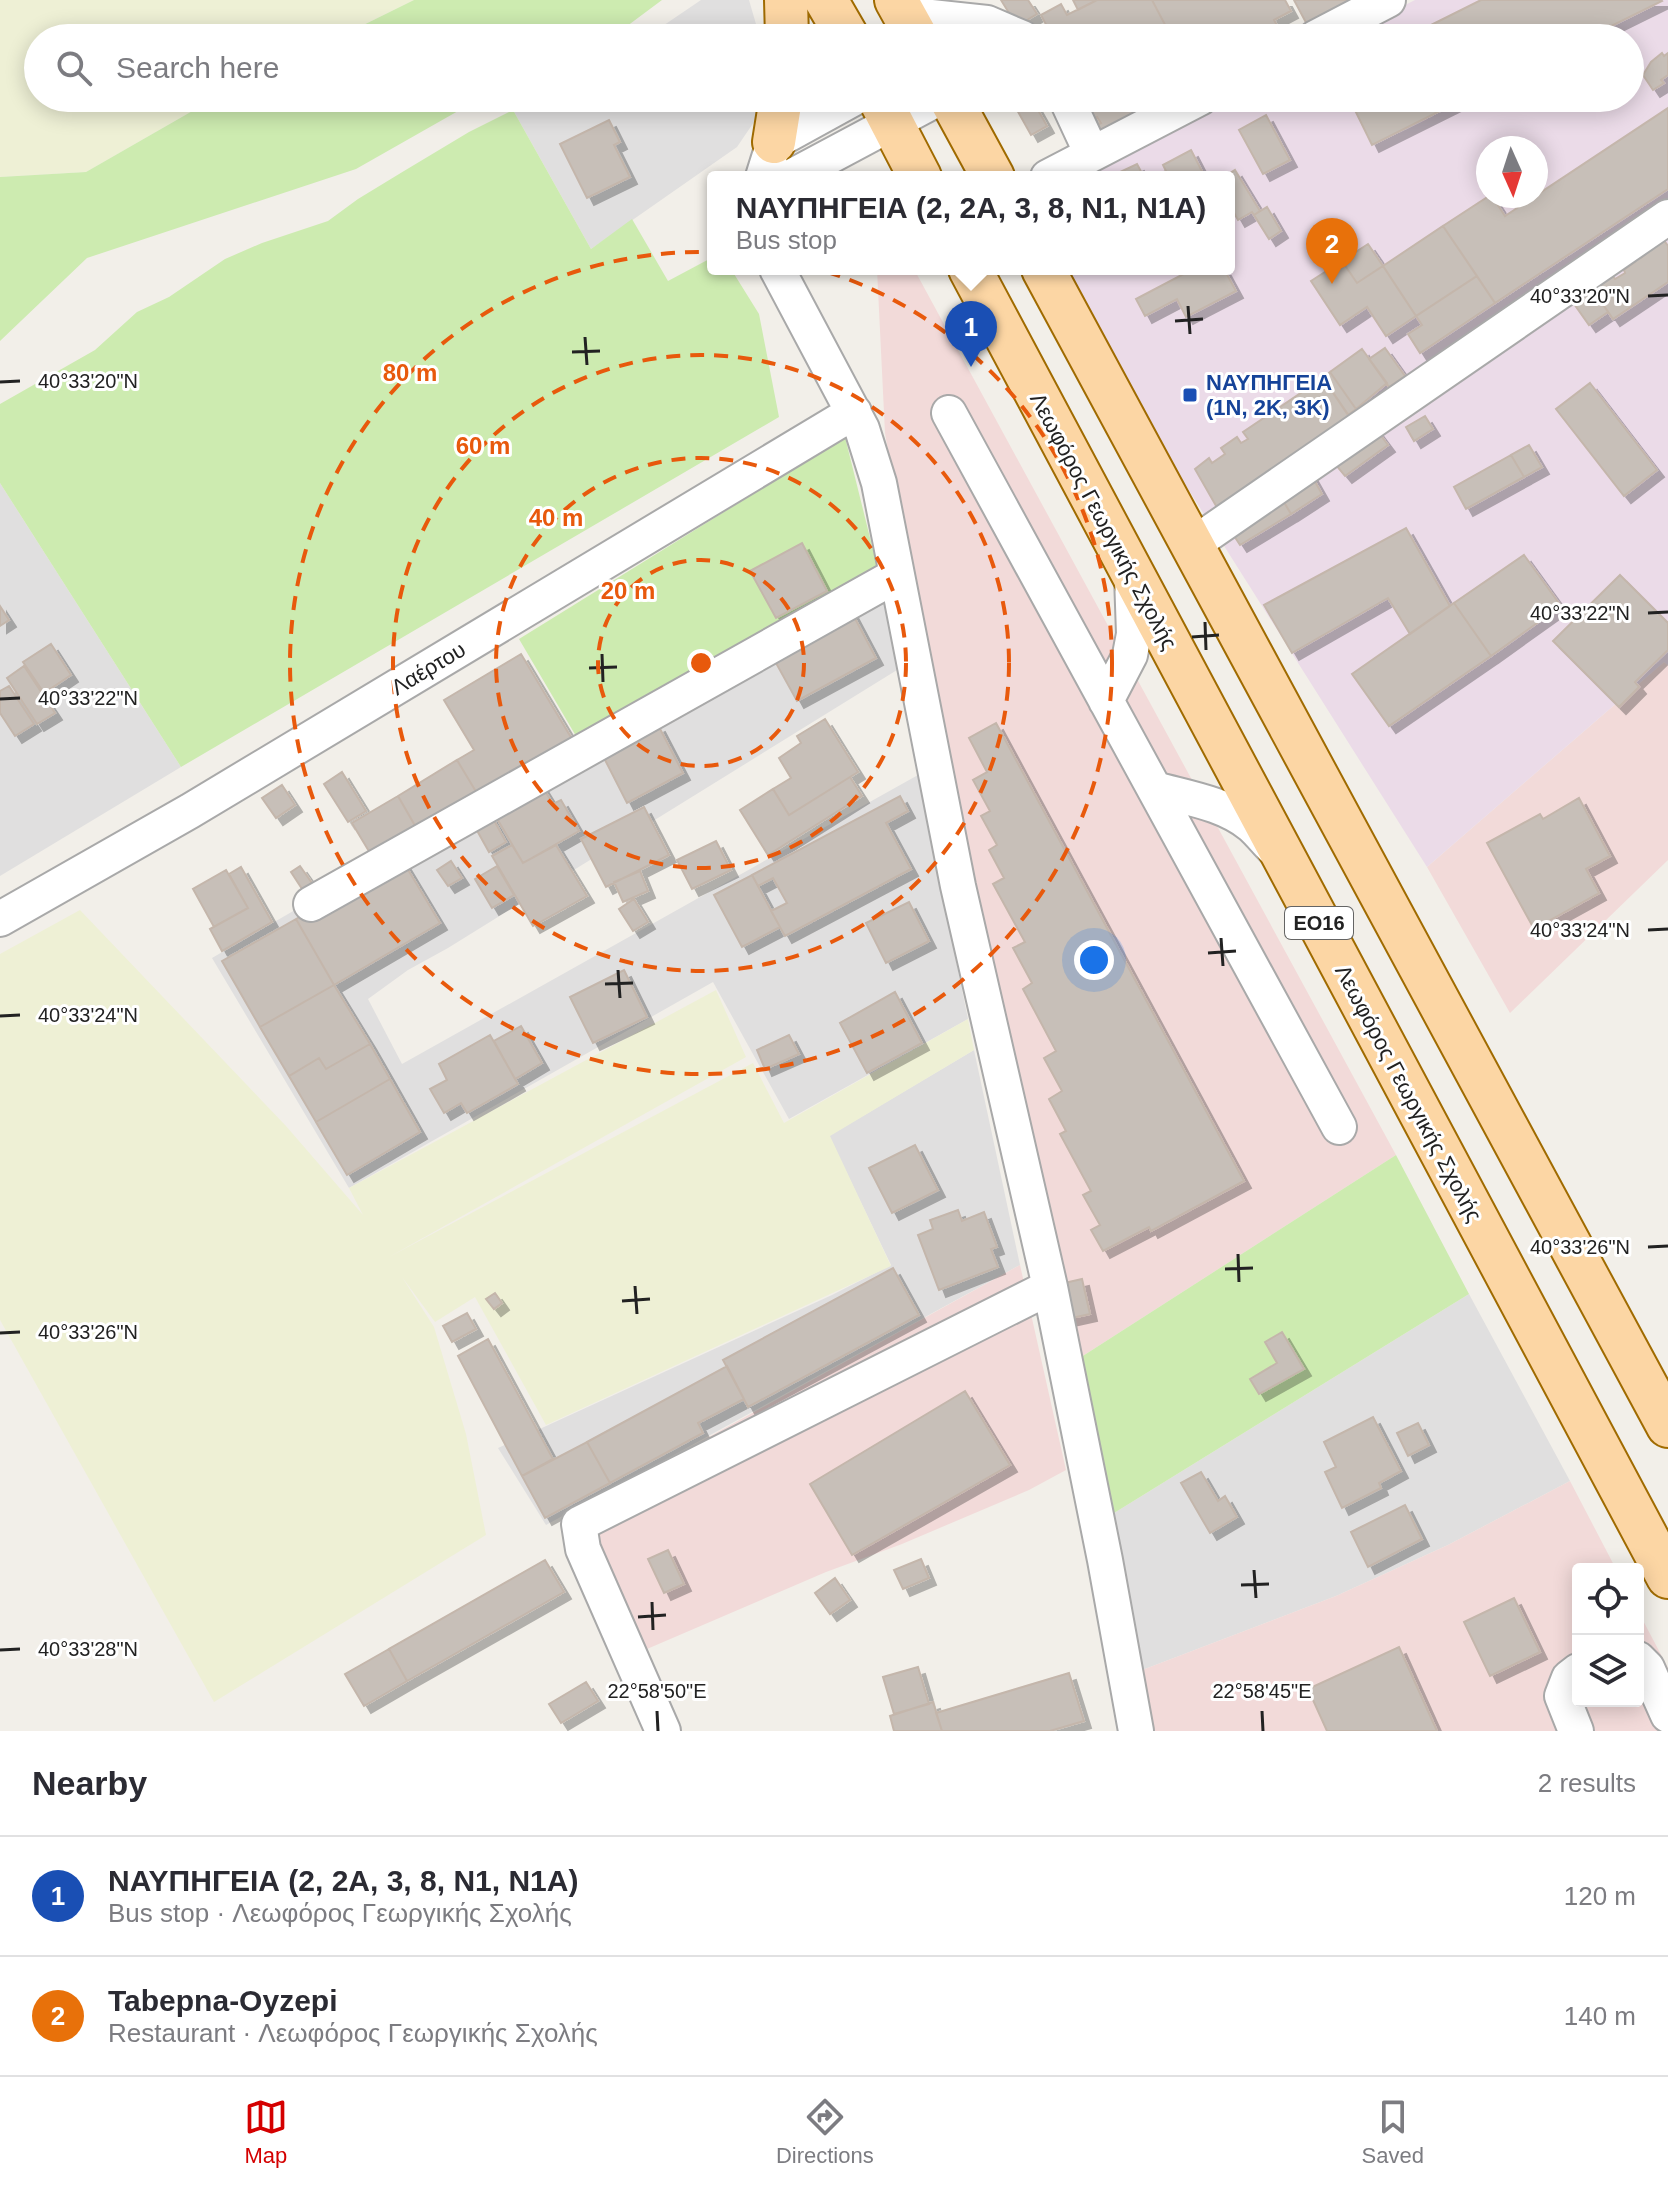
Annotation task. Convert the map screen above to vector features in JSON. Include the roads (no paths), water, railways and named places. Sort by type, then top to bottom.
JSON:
[{"type":"main road","points":[[786,0],[787,24]]},
{"type":"main road","points":[[826,0],[840,24]]},
{"type":"main road","points":[[776,165],[780,112]]},
{"type":"main road","points":[[886,112],[917,171]]},
{"type":"main road","points":[[958,112],[990,171]]},
{"type":"main road","name":"Λεωφόρος Γεωργικής Σχολής","points":[[973,275],[1668,1577]]},
{"type":"main road","name":"ΕΟ16","points":[[1046,275],[1668,1426]]},
{"type":"street","points":[[1342,24],[1388,0]]},
{"type":"street","points":[[906,17],[989,24]]},
{"type":"street","points":[[776,165],[838,112]]},
{"type":"street","points":[[776,165],[883,112]]},
{"type":"street","points":[[1072,112],[1092,154]]},
{"type":"street","points":[[1059,171],[1173,112]]},
{"type":"street","points":[[1192,545],[1668,217]]},
{"type":"street","points":[[780,275],[854,412],[871,450],[958,886],[1050,1287],[1136,1731]]},
{"type":"street","name":"Λαέρτου","points":[[0,919],[190,811],[854,412]]},
{"type":"street","points":[[949,413],[1339,1127]]},
{"type":"street","points":[[1106,701],[1130,655],[1134,634],[1131,572]]},
{"type":"street","points":[[311,904],[897,575]]},
{"type":"street","points":[[1155,789],[1233,813],[1250,825],[1286,862]]},
{"type":"street","points":[[663,1731],[583,1549],[579,1524],[1050,1287]]},
{"type":"street","points":[[1652,1668],[1668,1715]]},
{"type":"street","points":[[1572,1676],[1562,1696],[1576,1731]]},
{"type":"place","name":"Tabepna-Oyzepi","points":[[1332,284]]},
{"type":"place","name":"ΝΑΥΠΗΓΕΙΑ (2, 2Α, 3, 8, Ν1, Ν1Α)","points":[[971,367]]},
{"type":"place","name":"ΝΑΥΠΗΓΕΙΑ (1Ν, 2Κ, 3Κ)","points":[[1190,395]]}]
